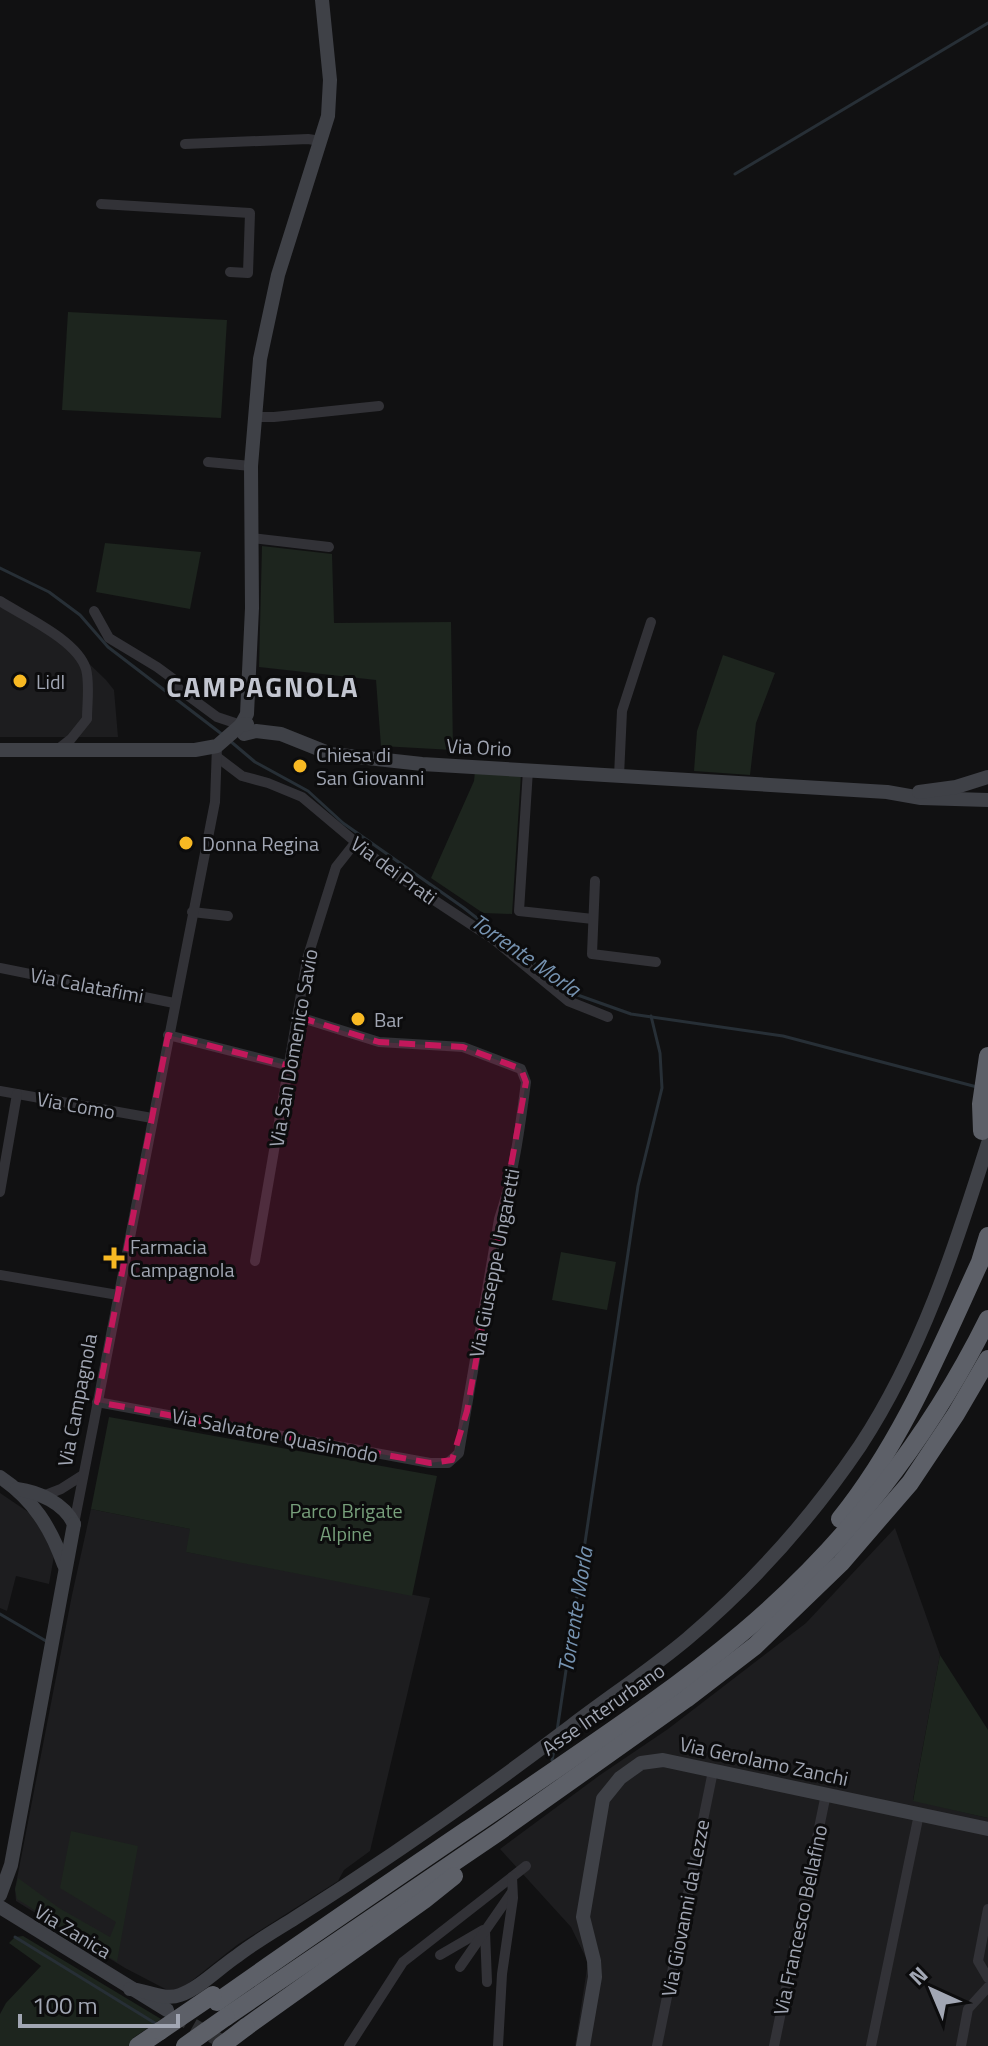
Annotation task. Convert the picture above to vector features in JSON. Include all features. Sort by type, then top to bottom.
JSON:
[{"type":"highway","points":[[985,1137],[981,1104],[988,1056]]},
{"type":"highway","points":[[610,1732],[645,1699],[764,1603],[851,1505],[906,1419],[980,1262],[988,1236]]},
{"type":"highway","name":"Asse Interurbano","points":[[138,2046],[228,2013],[257,1974],[610,1732],[694,1672],[743,1631],[828,1550],[882,1487],[929,1423],[988,1319]]},
{"type":"highway","name":"Asse Interurbano","points":[[185,2046],[228,2013],[384,1919],[426,1882],[723,1672],[755,1646],[813,1593],[910,1483],[988,1359]]},
{"type":"highway","points":[[956,1414],[988,1375]]},
{"type":"highway","points":[[202,2046],[228,2013],[424,1900],[462,1869],[500,1831]]},
{"type":"highway","points":[[221,2046],[228,2013]]},
{"type":"street","points":[[0,750],[219,749],[242,731],[248,689],[252,608],[251,466],[260,359],[285,250],[321,141],[330,97],[322,0]]},
{"type":"street","points":[[185,144],[321,141]]},
{"type":"street","points":[[101,204],[250,213],[248,273],[230,272]]},
{"type":"street","points":[[255,417],[379,406]]},
{"type":"street","points":[[208,462],[251,466]]},
{"type":"street","points":[[252,538],[329,547]]},
{"type":"street","points":[[0,601],[78,652],[85,667],[87,719],[71,739],[56,750]]},
{"type":"street","points":[[94,611],[109,638],[157,667],[172,678],[179,689],[242,731]]},
{"type":"street","points":[[619,776],[622,711],[651,622]]},
{"type":"street","name":"Via Orio","points":[[242,731],[281,734],[331,754],[422,764],[988,800]]},
{"type":"street","name":"Via dei Prati","points":[[219,749],[242,776],[302,797],[390,871],[493,939],[568,1001],[608,1017]]},
{"type":"street","name":"Via Campagnola","points":[[0,1895],[11,1865],[65,1568],[215,802],[219,749]]},
{"type":"street","points":[[528,770],[519,911],[593,919]]},
{"type":"street","name":"Via Orio","points":[[914,795],[988,777]]},
{"type":"street","name":"Via San Domenico Savio","points":[[255,1261],[307,959],[336,867],[355,843]]},
{"type":"street","points":[[595,881],[592,954],[656,962]]},
{"type":"street","points":[[192,912],[228,916]]},
{"type":"street","name":"Via Calatafimi","points":[[0,968],[174,1003]]},
{"type":"street","name":"Via Giuseppe Ungaretti","points":[[299,1017],[379,1042],[463,1047],[517,1066],[525,1074],[521,1123],[506,1204],[499,1219],[462,1439],[459,1453],[452,1460]]},
{"type":"street","points":[[168,1035],[290,1066]]},
{"type":"street","name":"Via Como","points":[[0,1091],[152,1118]]},
{"type":"street","points":[[0,1192],[17,1094]]},
{"type":"street","points":[[130,1989],[168,1997],[189,1991],[241,1952],[372,1869],[541,1749],[685,1641],[719,1610],[782,1546],[845,1467],[883,1407],[927,1318],[956,1245],[985,1137]]},
{"type":"street","points":[[0,1275],[118,1295]]},
{"type":"street","name":"Via Salvatore Quasimodo","points":[[97,1402],[441,1465],[452,1460]]},
{"type":"street","points":[[41,1504],[83,1475]]},
{"type":"street","points":[[0,1477],[41,1504],[63,1526],[74,1524]]},
{"type":"street","points":[[41,1504],[65,1568]]},
{"type":"street","name":"Via Gerolamo Zanchi","points":[[583,2046],[595,1977],[590,1938],[583,1917],[603,1799],[620,1778],[641,1763],[663,1760],[988,1829]]},
{"type":"street","name":"Via Giovanni da Lezze","points":[[657,2046],[713,1771]]},
{"type":"street","name":"Via Francesco Bellafino","points":[[774,2046],[826,1794]]},
{"type":"street","points":[[871,2046],[919,1814]]},
{"type":"street","points":[[349,2046],[403,1962],[526,1866]]},
{"type":"street","points":[[498,2046],[512,1877]]},
{"type":"street","points":[[460,1967],[512,1892]]},
{"type":"street","name":"Via Zanica","points":[[0,1907],[167,2010]]},
{"type":"street","points":[[988,1909],[978,1961],[988,1978]]},
{"type":"street","points":[[440,1955],[485,1929]]},
{"type":"street","points":[[485,1929],[487,1982]]},
{"type":"street","points":[[961,2046],[968,2009],[988,1987]]},
{"type":"highlighted area","points":[[299,1017],[379,1042],[463,1047],[521,1069],[526,1082],[518,1138],[467,1411],[452,1460],[430,1463],[97,1402],[168,1035],[290,1066]]},
{"type":"shaded area","points":[[0,596],[52,628],[106,680],[114,690],[118,737],[0,737]]},
{"type":"shaded area","points":[[0,1493],[34,1516],[54,1556],[49,1584],[16,1576],[7,1611],[0,1608]]},
{"type":"shaded area","points":[[91,1509],[191,1529],[187,1552],[430,1598],[370,1851],[344,1870],[338,1881],[237,1945],[175,1994],[125,1968],[16,1901],[15,1889]]},
{"type":"shaded area","points":[[895,1528],[940,1655],[913,1800],[988,1818],[988,2046],[575,2046],[588,1962],[571,1927],[500,1849],[668,1729],[806,1623]]},
{"type":"green space","points":[[68,312],[227,320],[221,418],[62,410]]},
{"type":"green space","points":[[105,543],[201,552],[190,609],[96,592]]},
{"type":"green space","points":[[262,546],[332,554],[334,623],[451,622],[453,750],[381,746],[376,680],[259,667]]},
{"type":"green space","points":[[723,655],[775,673],[756,723],[750,775],[694,771],[697,731]]},
{"type":"green space","points":[[475,771],[521,774],[512,914],[483,913],[431,878],[474,781]]},
{"type":"green space","points":[[561,1252],[616,1262],[607,1310],[552,1300]]},
{"type":"green space","name":"Parco Brigate Alpine","points":[[109,1417],[437,1476],[412,1596],[186,1552],[190,1529],[91,1509]]},
{"type":"green space","points":[[940,1655],[988,1730],[988,1818],[913,1801]]},
{"type":"green space","points":[[71,1831],[138,1846],[117,1962],[17,1899],[15,1889],[18,1878],[59,1908],[110,1937],[116,1922],[60,1888]]},
{"type":"green space","points":[[23,1936],[161,2019],[133,2038],[133,2043],[128,2046],[0,2046],[0,2014],[6,2003],[41,1966],[9,1943],[15,1937]]},
{"type":"waterway","points":[[735,174],[988,23]]},
{"type":"waterway","name":"Torrente Morla","points":[[0,568],[49,592],[80,615],[108,647],[223,735]]},
{"type":"waterway","name":"Torrente Morla","points":[[229,740],[255,762],[308,791],[343,823],[464,908],[572,993],[631,1014],[783,1036],[977,1087]]},
{"type":"waterway","name":"Torrente Morla","points":[[557,1731],[638,1186],[662,1088],[660,1053],[651,1016]]},
{"type":"waterway","points":[[0,1614],[46,1641]]},
{"type":"waterway","name":"Torrente Morla","points":[[552,1760],[555,1746]]},
{"type":"waterway","points":[[15,1937],[158,2025]]},
{"type":"tunnel","points":[[175,2015],[230,2046]]},
{"type":"place","name":"Lidl","points":[[20,681]]},
{"type":"place","name":"Chiesa di San Giovanni","points":[[300,766]]},
{"type":"place","name":"Donna Regina","points":[[186,843]]},
{"type":"place","name":"Bar","points":[[358,1019]]},
{"type":"place","name":"Farmacia Campagnola","points":[[114,1258]]},
{"type":"district","name":"CAMPAGNOLA","points":[[263,686]]}]
